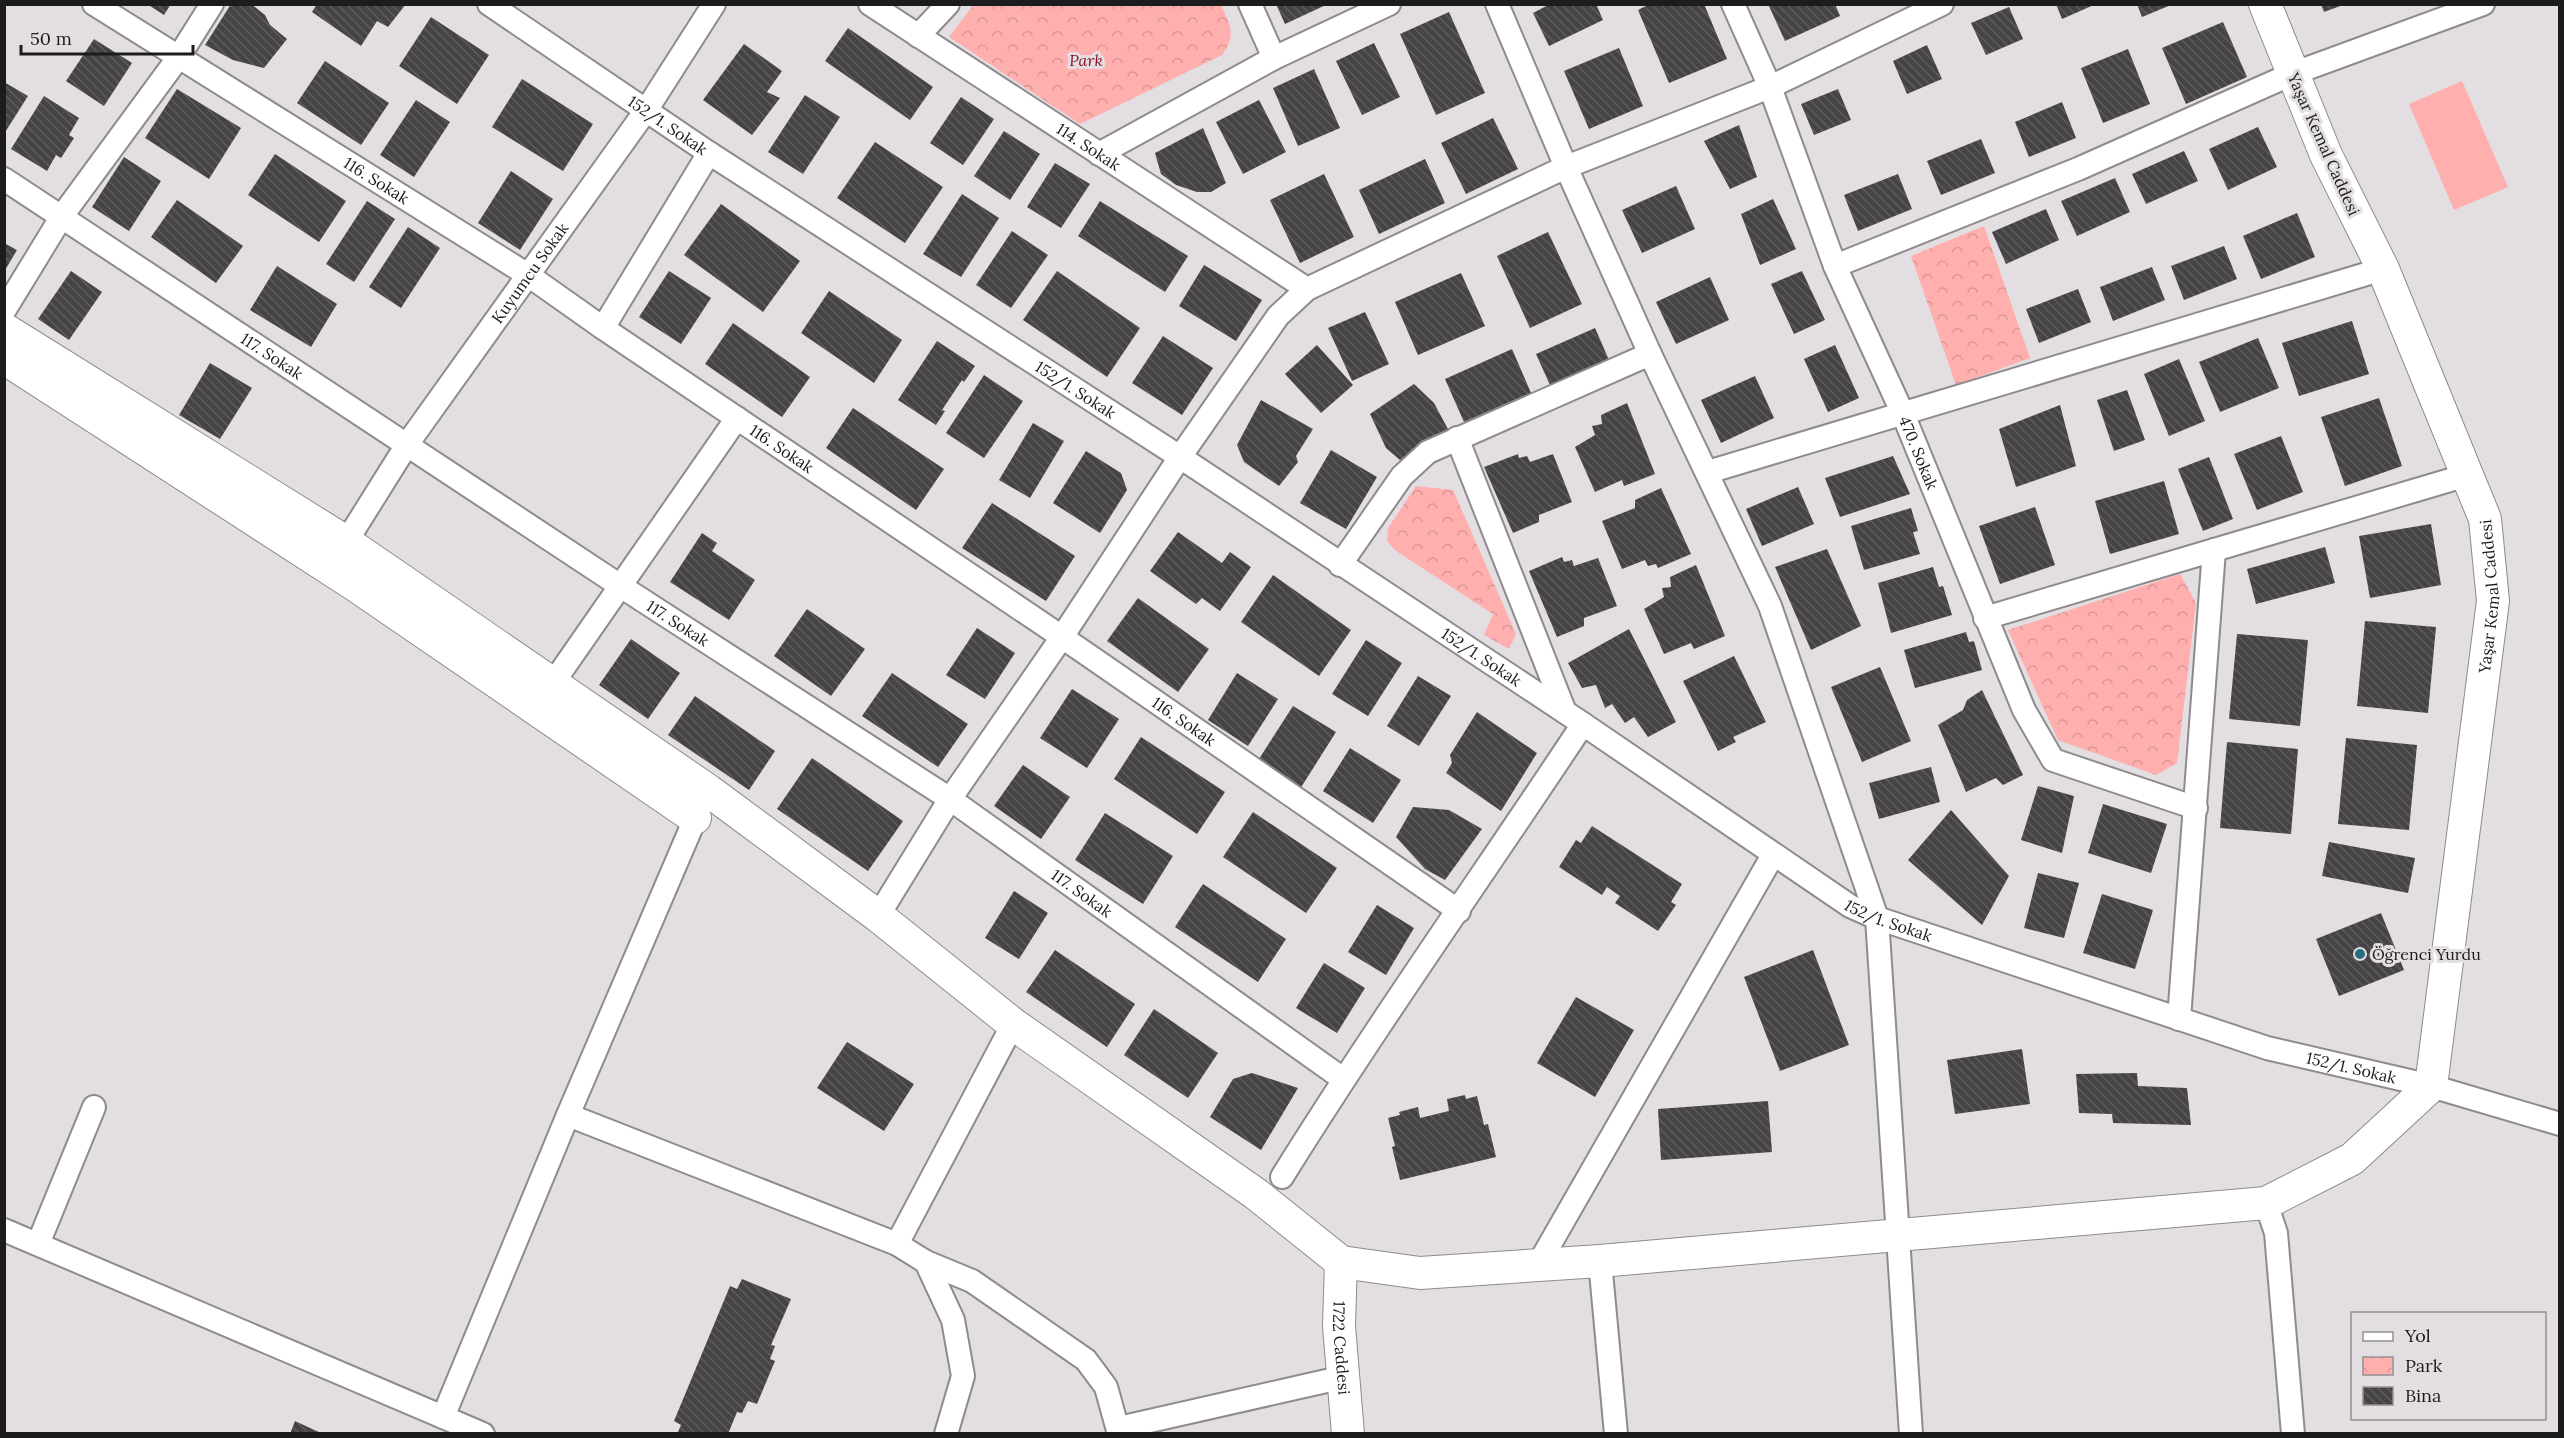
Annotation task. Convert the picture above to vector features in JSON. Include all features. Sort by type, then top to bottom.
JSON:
[{"type":"street","name":"116. Sokak","points":[[94,4],[528,275],[1062,637],[1459,910]]},
{"type":"street","points":[[4,311],[62,216],[178,58],[212,4]]},
{"type":"street","name":"152/1. Sokak","points":[[489,4],[710,153],[1180,457],[1574,718],[1850,906],[1877,918],[2267,1048],[2431,1086],[2559,1124]]},
{"type":"street","name":"Kuyumcu Sokak","points":[[346,542],[408,443],[647,109],[714,4]]},
{"type":"street","name":"114. Sokak","points":[[870,4],[1307,289]]},
{"type":"street","points":[[918,36],[948,4]]},
{"type":"street","points":[[1250,4],[1274,58]]},
{"type":"street","points":[[1100,154],[1274,58],[1389,4]]},
{"type":"street","points":[[1497,4],[1566,168],[1650,354],[1770,606],[1877,918],[1911,1434]]},
{"type":"street","name":"470. Sokak","points":[[1733,4],[1770,87],[1835,266],[1903,414],[2024,710],[2053,760],[2196,807]]},
{"type":"street","points":[[878,916],[950,800],[1062,637],[1180,457],[1278,316],[1307,289],[1566,168],[1770,87],[1942,4]]},
{"type":"street","name":"Yaşar Kemal Caddesi","points":[[2265,4],[2326,155],[2383,269],[2485,519],[2493,601],[2431,1086]]},
{"type":"street","points":[[1835,266],[2078,169],[2292,74],[2483,4]]},
{"type":"street","points":[[603,328],[710,153]]},
{"type":"street","name":"117. Sokak","points":[[4,179],[950,800],[1343,1079]]},
{"type":"street","points":[[1708,472],[2383,269]]},
{"type":"street","points":[[4,328],[346,542],[709,791],[878,916],[1013,1024],[1256,1194],[1341,1262],[1420,1273],[1600,1261],[2266,1203],[2352,1160],[2431,1086]]},
{"type":"street","points":[[1340,565],[1402,476],[1428,452],[1650,354]]},
{"type":"street","points":[[4,358],[355,585],[695,818]]},
{"type":"street","points":[[554,683],[736,418]]},
{"type":"street","points":[[1282,1177],[1343,1079],[1459,910],[1574,718],[1457,438]]},
{"type":"street","points":[[1985,618],[2467,475]]},
{"type":"street","points":[[2179,1018],[2214,550]]},
{"type":"street","points":[[443,1417],[568,1115],[695,818],[709,791]]},
{"type":"street","points":[[1538,1265],[1773,855]]},
{"type":"street","points":[[897,1244],[1013,1024]]},
{"type":"street","points":[[38,1244],[94,1107]]},
{"type":"street","points":[[568,1115],[897,1244],[926,1262],[972,1281],[1086,1360],[1106,1387],[1119,1431],[1344,1377]]},
{"type":"street","points":[[2266,1203],[2276,1233],[2293,1434]]},
{"type":"street","points":[[4,1230],[251,1333],[483,1434]]},
{"type":"street","points":[[1600,1261],[1616,1434]]},
{"type":"street","points":[[926,1262],[953,1320],[963,1376],[946,1434]]},
{"type":"street","name":"1722 Caddesi","points":[[1341,1262],[1339,1326],[1348,1434]]},
{"type":"green space","name":"Park","points":[[974,4],[1221,5],[1231,36],[1222,55],[1080,124],[949,37]]},
{"type":"green space","points":[[2462,81],[2508,187],[2454,210],[2409,104]]},
{"type":"green space","points":[[1984,226],[2030,358],[1956,385],[1911,256]]},
{"type":"green space","points":[[1416,486],[1453,490],[1516,634],[1509,649],[1484,635],[1493,614],[1396,551],[1387,541],[1388,528]]},
{"type":"green space","points":[[2180,574],[2196,603],[2177,763],[2156,775],[2058,740],[2008,630]]},
{"type":"building","points":[[147,4],[171,4],[164,15]]},
{"type":"building","points":[[231,4],[251,4],[265,15],[270,25],[287,39],[264,68],[233,60],[205,45]]},
{"type":"building","points":[[317,4],[406,4],[388,27],[377,21],[361,46],[312,12]]},
{"type":"building","points":[[1276,4],[1328,4],[1285,24]]},
{"type":"building","points":[[1550,4],[1596,4],[1603,20],[1549,46],[1533,13]]},
{"type":"building","points":[[1650,4],[1704,4],[1727,59],[1669,83],[1638,10]]},
{"type":"building","points":[[1768,4],[1835,4],[1840,16],[1785,41]]},
{"type":"building","points":[[2056,4],[2096,4],[2062,19]]},
{"type":"building","points":[[2137,4],[2171,4],[2171,5],[2142,17]]},
{"type":"building","points":[[2321,4],[2343,4],[2343,5],[2324,12]]},
{"type":"building","points":[[2009,7],[2023,39],[1986,55],[1971,23]]},
{"type":"building","points":[[1449,12],[1485,93],[1436,115],[1400,34]]},
{"type":"building","points":[[431,17],[489,55],[457,104],[399,66]]},
{"type":"building","points":[[2223,22],[2247,77],[2186,104],[2162,48]]},
{"type":"building","points":[[848,28],[933,87],[910,120],[825,61]]},
{"type":"building","points":[[94,39],[132,63],[104,106],[66,81]]},
{"type":"building","points":[[1374,43],[1400,97],[1362,115],[1336,61]]},
{"type":"building","points":[[744,44],[782,71],[767,92],[780,98],[752,135],[703,100]]},
{"type":"building","points":[[1927,45],[1942,79],[1907,94],[1893,61]]},
{"type":"building","points":[[1619,48],[1643,106],[1589,129],[1564,71]]},
{"type":"building","points":[[2128,49],[2150,104],[2103,123],[2081,68]]},
{"type":"building","points":[[325,61],[389,103],[361,145],[297,103]]},
{"type":"building","points":[[1314,69],[1340,128],[1298,146],[1273,88]]},
{"type":"building","points":[[522,79],[593,124],[563,171],[492,127]]},
{"type":"building","points":[[4,82],[28,96],[4,134]]},
{"type":"building","points":[[177,89],[241,128],[209,179],[145,138]]},
{"type":"building","points":[[1838,89],[1851,120],[1814,135],[1801,104]]},
{"type":"building","points":[[805,95],[840,117],[803,174],[768,152]]},
{"type":"building","points":[[44,96],[79,118],[69,135],[74,138],[61,158],[56,155],[47,171],[11,149]]},
{"type":"building","points":[[961,97],[994,119],[963,165],[930,143]]},
{"type":"building","points":[[416,100],[450,122],[414,177],[380,155]]},
{"type":"building","points":[[1259,100],[1286,152],[1243,174],[1216,122]]},
{"type":"building","points":[[2062,102],[2076,138],[2029,157],[2015,122]]},
{"type":"building","points":[[1493,118],[1518,169],[1466,194],[1441,143]]},
{"type":"building","points":[[1739,125],[1757,177],[1730,189],[1704,141]]},
{"type":"building","points":[[2258,127],[2277,167],[2228,190],[2209,149]]},
{"type":"building","points":[[1203,128],[1226,183],[1211,192],[1197,192],[1176,185],[1161,174],[1155,153]]},
{"type":"building","points":[[1004,131],[1040,154],[1010,200],[974,176]]},
{"type":"building","points":[[1981,139],[1995,173],[1941,195],[1927,161]]},
{"type":"building","points":[[875,142],[943,187],[905,243],[837,198]]},
{"type":"building","points":[[2184,151],[2198,181],[2146,204],[2132,174]]},
{"type":"building","points":[[275,154],[346,201],[319,242],[248,195]]},
{"type":"building","points":[[124,157],[161,181],[129,231],[92,207]]},
{"type":"building","points":[[1425,159],[1445,203],[1379,234],[1359,190]]},
{"type":"building","points":[[1055,163],[1090,184],[1061,228],[1027,207]]},
{"type":"building","points":[[511,171],[553,199],[520,250],[478,223]]},
{"type":"building","points":[[1324,174],[1354,237],[1300,263],[1270,200]]},
{"type":"building","points":[[1898,174],[1912,209],[1858,231],[1844,195]]},
{"type":"building","points":[[2115,178],[2130,212],[2077,236],[2061,201]]},
{"type":"building","points":[[1676,186],[1695,229],[1642,253],[1622,210]]},
{"type":"building","points":[[962,194],[999,218],[961,277],[923,254]]},
{"type":"building","points":[[1773,199],[1796,249],[1760,265],[1741,214]]},
{"type":"building","points":[[177,200],[243,246],[216,283],[151,237]]},
{"type":"building","points":[[367,201],[395,219],[354,282],[326,264]]},
{"type":"building","points":[[1100,201],[1188,256],[1165,292],[1078,236]]},
{"type":"building","points":[[721,204],[800,261],[763,312],[684,255]]},
{"type":"building","points":[[2046,209],[2059,240],[2006,264],[1992,232]]},
{"type":"building","points":[[2297,213],[2315,257],[2261,279],[2243,236]]},
{"type":"building","points":[[408,227],[440,248],[401,308],[369,287]]},
{"type":"building","points":[[1012,231],[1048,255],[1011,308],[976,285]]},
{"type":"building","points":[[1548,232],[1582,304],[1530,328],[1497,256]]},
{"type":"building","points":[[4,243],[17,250],[4,272]]},
{"type":"building","points":[[2224,246],[2237,279],[2184,300],[2171,266]]},
{"type":"building","points":[[1204,265],[1262,300],[1236,341],[1179,306]]},
{"type":"building","points":[[277,266],[337,304],[311,347],[250,310]]},
{"type":"building","points":[[2152,267],[2165,300],[2113,321],[2100,287]]},
{"type":"building","points":[[71,271],[102,292],[69,340],[38,319]]},
{"type":"building","points":[[669,271],[711,298],[681,344],[639,317]]},
{"type":"building","points":[[1057,271],[1140,328],[1107,377],[1023,320]]},
{"type":"building","points":[[1802,271],[1825,320],[1794,334],[1771,284]]},
{"type":"building","points":[[1461,273],[1485,326],[1418,355],[1395,302]]},
{"type":"building","points":[[1710,277],[1729,320],[1676,344],[1656,302]]},
{"type":"building","points":[[2078,289],[2091,322],[2039,343],[2026,309]]},
{"type":"building","points":[[829,291],[902,340],[874,383],[801,333]]},
{"type":"building","points":[[1365,312],[1389,364],[1352,381],[1328,328]]},
{"type":"building","points":[[2352,321],[2369,374],[2299,396],[2282,343]]},
{"type":"building","points":[[733,323],[810,377],[782,417],[705,364]]},
{"type":"building","points":[[1595,328],[1609,360],[1550,385],[1536,354]]},
{"type":"building","points":[[1163,336],[1213,368],[1182,415],[1132,383]]},
{"type":"building","points":[[2258,338],[2279,388],[2220,412],[2199,362]]},
{"type":"building","points":[[937,341],[975,366],[964,382],[962,380],[942,410],[945,411],[936,425],[898,400]]},
{"type":"building","points":[[1317,345],[1353,385],[1321,413],[1285,374]]},
{"type":"building","points":[[1835,345],[1859,398],[1828,412],[1804,359]]},
{"type":"building","points":[[1512,349],[1531,393],[1464,422],[1445,379]]},
{"type":"building","points":[[2179,359],[2205,421],[2169,436],[2144,374]]},
{"type":"building","points":[[210,363],[252,388],[220,439],[179,415]]},
{"type":"building","points":[[984,375],[1023,401],[984,458],[946,433]]},
{"type":"building","points":[[1755,376],[1774,418],[1721,443],[1701,400]]},
{"type":"building","points":[[1414,384],[1434,403],[1449,431],[1400,460],[1386,448],[1370,414]]},
{"type":"building","points":[[2127,390],[2145,440],[2114,451],[2097,400]]},
{"type":"building","points":[[2379,398],[2402,466],[2345,486],[2321,417]]},
{"type":"building","points":[[1261,400],[1313,429],[1296,456],[1298,462],[1279,486],[1244,462],[1237,445]]},
{"type":"building","points":[[1627,403],[1655,474],[1624,486],[1622,480],[1595,492],[1575,447],[1595,435],[1592,426],[1602,424],[1601,415]]},
{"type":"building","points":[[2060,405],[2076,466],[2016,487],[1999,429]]},
{"type":"building","points":[[853,408],[944,469],[916,510],[826,448]]},
{"type":"building","points":[[1033,423],[1064,441],[1030,498],[999,480]]},
{"type":"building","points":[[2281,436],[2303,492],[2257,510],[2234,454]]},
{"type":"building","points":[[1331,450],[1377,477],[1346,529],[1300,503]]},
{"type":"building","points":[[1086,451],[1121,473],[1127,490],[1100,533],[1053,503]]},
{"type":"building","points":[[1518,454],[1519,458],[1527,456],[1530,462],[1553,454],[1572,502],[1539,515],[1539,522],[1513,533],[1484,467]]},
{"type":"building","points":[[1893,456],[1910,494],[1840,517],[1825,478]]},
{"type":"building","points":[[2209,457],[2233,519],[2203,531],[2178,469]]},
{"type":"building","points":[[2164,481],[2179,534],[2110,554],[2095,501]]},
{"type":"building","points":[[1798,487],[1814,524],[1762,546],[1746,509]]},
{"type":"building","points":[[1661,488],[1691,554],[1658,568],[1656,564],[1648,566],[1645,560],[1622,569],[1602,521],[1635,508],[1635,500]]},
{"type":"building","points":[[992,503],[1075,556],[1046,601],[962,548]]},
{"type":"building","points":[[2035,507],[2055,565],[2000,584],[1979,526]]},
{"type":"building","points":[[1911,508],[1918,531],[1913,532],[1920,554],[1864,570],[1851,526]]},
{"type":"building","points":[[2431,524],[2441,585],[2370,598],[2359,536]]},
{"type":"building","points":[[1178,532],[1222,563],[1230,552],[1251,567],[1220,611],[1202,598],[1196,604],[1150,571]]},
{"type":"building","points":[[702,533],[717,543],[712,551],[755,580],[729,620],[670,582]]},
{"type":"building","points":[[2325,547],[2335,583],[2256,604],[2247,569]]},
{"type":"building","points":[[1827,549],[1861,626],[1811,650],[1775,567]]},
{"type":"building","points":[[1562,557],[1564,562],[1572,560],[1574,566],[1598,558],[1617,606],[1584,618],[1584,626],[1557,637],[1529,571]]},
{"type":"building","points":[[1696,565],[1725,636],[1694,649],[1691,643],[1664,654],[1644,609],[1664,597],[1662,588],[1671,587],[1670,577]]},
{"type":"building","points":[[1933,567],[1939,587],[1943,586],[1952,615],[1891,633],[1878,583]]},
{"type":"building","points":[[1273,575],[1351,630],[1319,676],[1241,622]]},
{"type":"building","points":[[1138,598],[1209,649],[1178,692],[1107,641]]},
{"type":"building","points":[[807,609],[865,649],[831,696],[774,656]]},
{"type":"building","points":[[2365,621],[2436,627],[2428,713],[2357,706]]},
{"type":"building","points":[[977,628],[1015,653],[985,699],[946,675]]},
{"type":"building","points":[[1629,629],[1676,722],[1648,737],[1634,717],[1625,723],[1612,704],[1605,708],[1596,685],[1582,688],[1568,663]]},
{"type":"building","points":[[1966,632],[1969,642],[1974,641],[1982,670],[1915,688],[1904,650]]},
{"type":"building","points":[[2237,634],[2308,640],[2300,726],[2229,719]]},
{"type":"building","points":[[631,639],[680,673],[648,719],[599,685]]},
{"type":"building","points":[[1366,640],[1402,663],[1368,716],[1332,694]]},
{"type":"building","points":[[1734,656],[1766,722],[1733,737],[1736,742],[1718,751],[1683,681]]},
{"type":"building","points":[[1880,667],[1911,741],[1862,762],[1831,687]]},
{"type":"building","points":[[892,673],[968,724],[938,767],[862,716]]},
{"type":"building","points":[[1237,673],[1278,699],[1248,746],[1208,720]]},
{"type":"building","points":[[1418,676],[1451,696],[1419,746],[1387,726]]},
{"type":"building","points":[[1072,689],[1119,719],[1087,768],[1040,738]]},
{"type":"building","points":[[1982,690],[2023,775],[2003,785],[1996,778],[1966,792],[1938,725],[1963,710],[1967,700]]},
{"type":"building","points":[[695,696],[775,751],[749,790],[668,735]]},
{"type":"building","points":[[1293,706],[1336,732],[1300,789],[1257,762]]},
{"type":"building","points":[[1477,712],[1537,753],[1501,811],[1446,773],[1452,763],[1450,755]]},
{"type":"building","points":[[1141,737],[1225,792],[1197,834],[1114,779]]},
{"type":"building","points":[[2346,738],[2417,745],[2409,830],[2338,824]]},
{"type":"building","points":[[2227,742],[2298,749],[2291,834],[2220,828]]},
{"type":"building","points":[[1350,748],[1401,780],[1373,823],[1323,791]]},
{"type":"building","points":[[812,758],[903,821],[868,871],[777,809]]},
{"type":"building","points":[[1023,765],[1070,797],[1041,839],[994,806]]},
{"type":"building","points":[[1931,767],[1940,802],[1879,819],[1869,783]]},
{"type":"building","points":[[2038,786],[2074,796],[2062,853],[2021,840]]},
{"type":"building","points":[[2103,804],[2167,824],[2151,873],[2088,853]]},
{"type":"building","points":[[1413,807],[1449,810],[1482,829],[1445,880],[1425,869],[1396,837]]},
{"type":"building","points":[[1951,810],[2009,876],[1982,925],[1908,860]]},
{"type":"building","points":[[1253,812],[1337,868],[1306,913],[1223,857]]},
{"type":"building","points":[[1105,813],[1173,856],[1143,904],[1075,860]]},
{"type":"building","points":[[1592,826],[1682,884],[1671,902],[1676,905],[1658,931],[1615,903],[1620,896],[1607,887],[1602,895],[1559,867],[1576,840],[1581,843]]},
{"type":"building","points":[[2329,842],[2415,858],[2408,893],[2322,876]]},
{"type":"building","points":[[2038,873],[2079,883],[2064,938],[2024,928]]},
{"type":"building","points":[[1203,884],[1286,939],[1258,982],[1175,927]]},
{"type":"building","points":[[1014,891],[1048,913],[1019,959],[985,938]]},
{"type":"building","points":[[2102,894],[2153,910],[2135,969],[2083,953]]},
{"type":"building","points":[[1377,905],[1414,928],[1386,975],[1348,952]]},
{"type":"building","name":"Öğrenci Yurdu","points":[[2381,913],[2404,970],[2339,996],[2316,939]]},
{"type":"building","points":[[1055,950],[1135,1004],[1107,1047],[1026,992]]},
{"type":"building","points":[[1813,950],[1849,1045],[1780,1071],[1744,977]]},
{"type":"building","points":[[1324,963],[1365,988],[1337,1033],[1296,1008]]},
{"type":"building","points":[[1576,997],[1634,1030],[1595,1097],[1537,1063]]},
{"type":"building","points":[[1154,1009],[1218,1053],[1188,1098],[1124,1055]]},
{"type":"building","points":[[847,1042],[914,1084],[884,1131],[817,1088]]},
{"type":"building","points":[[2022,1049],[2030,1104],[1955,1114],[1947,1060]]},
{"type":"building","points":[[1252,1073],[1298,1088],[1261,1150],[1210,1117],[1233,1079]]},
{"type":"building","points":[[2137,1073],[2138,1086],[2187,1088],[2191,1125],[2113,1123],[2112,1114],[2079,1113],[2076,1074]]},
{"type":"building","points":[[1465,1095],[1466,1099],[1477,1096],[1484,1125],[1488,1124],[1496,1157],[1400,1180],[1388,1118],[1400,1115],[1399,1112],[1418,1107],[1420,1118],[1449,1111],[1447,1099]]},
{"type":"building","points":[[1768,1101],[1772,1152],[1661,1160],[1658,1109]]},
{"type":"building","points":[[742,1279],[791,1299],[771,1345],[775,1346],[770,1359],[775,1361],[757,1404],[748,1401],[742,1413],[737,1412],[728,1434],[678,1432],[681,1425],[674,1421],[730,1286],[737,1289]]},
{"type":"building","points":[[295,1421],[323,1434],[290,1434]]},
{"type":"place","name":"Öğrenci Yurdu","points":[[2360,954]]}]
